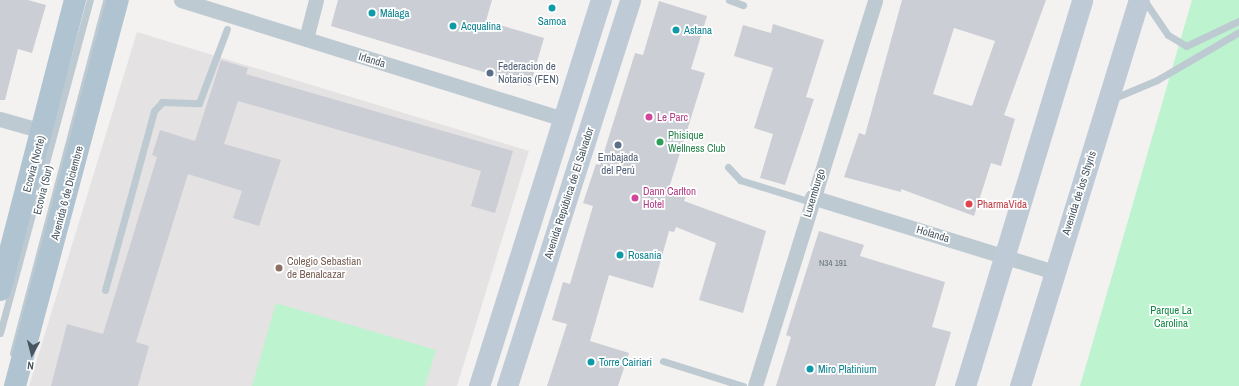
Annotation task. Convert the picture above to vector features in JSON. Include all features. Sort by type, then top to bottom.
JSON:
[{"type":"main road","points":[[0,290],[75,0]]},
{"type":"main road","name":"Avenida 6 de Diciembre","points":[[15,386],[118,0]]},
{"type":"main road","points":[[479,386],[601,0]]},
{"type":"main road","name":"Avenida República de El Salvador","points":[[507,386],[630,0]]},
{"type":"main road","points":[[965,386],[1002,255],[1082,0]]},
{"type":"main road","name":"Avenida de los Shyris","points":[[1020,386],[1139,0]]},
{"type":"street","name":"Irlanda","points":[[181,0],[563,119]]},
{"type":"street","points":[[306,39],[316,0]]},
{"type":"street","name":"Luxemburgo","points":[[755,386],[875,0]]},
{"type":"street","points":[[0,119],[42,131]]},
{"type":"street","name":"Holanda","points":[[812,200],[1002,255],[1054,272]]},
{"type":"lane","name":"Ecovia (Norte)","points":[[0,333],[90,0]]},
{"type":"lane","name":"Ecovia (Sur)","points":[[10,363],[106,0]]},
{"type":"lane","points":[[729,0],[743,5]]},
{"type":"lane","points":[[1144,0],[1168,36],[1186,46],[1239,21]]},
{"type":"lane","points":[[105,290],[154,111],[162,102],[199,103],[227,29]]},
{"type":"lane","points":[[1108,101],[1157,80],[1239,32]]},
{"type":"lane","points":[[728,167],[740,180],[812,200]]},
{"type":"lane","points":[[663,361],[743,386]]},
{"type":"shaded area","name":"Colegio Sebastian de Benalcazar","points":[[137,32],[529,151],[457,386],[29,386]]},
{"type":"green space","name":"Parque La Carolina","points":[[1192,0],[1239,0],[1239,386],[1080,386]]},
{"type":"green space","points":[[276,303],[436,350],[425,386],[252,386]]},
{"type":"building","points":[[0,0],[28,0],[46,5],[32,53],[18,49],[5,100],[0,100]]},
{"type":"building","points":[[338,0],[492,0],[486,21],[544,38],[530,86],[331,26]]},
{"type":"building","points":[[902,0],[1046,0],[1004,115],[1015,119],[1001,166],[991,163],[974,216],[901,189],[901,192],[844,177],[859,133],[865,135]],"holes":[[[954,28],[995,41],[972,106],[933,94]]]},
{"type":"building","points":[[659,1],[707,16],[691,69],[705,73],[669,188],[687,193],[684,201],[766,231],[743,313],[699,300],[716,243],[676,227],[674,232],[669,231],[653,288],[609,275],[590,341],[629,353],[618,386],[547,386],[567,324],[552,320],[563,282],[570,284],[593,206],[583,203],[596,164],[600,165],[635,53],[643,55]]},
{"type":"building","points":[[773,24],[824,40],[806,97],[814,99],[785,185],[760,178],[773,134],[754,128],[773,68],[734,56],[743,25],[771,33]]},
{"type":"building","points":[[221,60],[248,68],[246,74],[513,151],[495,213],[471,206],[481,171],[238,101],[224,144],[281,160],[259,226],[233,218],[242,191],[188,174],[136,342],[149,346],[138,386],[51,386],[67,324],[103,334],[157,157],[152,155],[160,130],[195,141]]},
{"type":"building","points":[[819,231],[864,245],[860,256],[945,282],[932,327],[951,332],[935,386],[776,386],[791,337],[786,335]]},
{"type":"place","name":"Samoa","points":[[552,8]]},
{"type":"place","name":"Málaga","points":[[372,13]]},
{"type":"place","name":"Acqualina","points":[[453,26]]},
{"type":"place","name":"Astana","points":[[676,30]]},
{"type":"place","name":"Federacion de Notarios (FEN)","points":[[490,73]]},
{"type":"place","name":"Le Parc","points":[[649,117]]},
{"type":"place","name":"Phisique Wellness Club","points":[[660,142]]},
{"type":"place","name":"Embajada del Perú","points":[[618,145]]},
{"type":"place","name":"Dann Carlton Hotel","points":[[635,198]]},
{"type":"place","name":"PharmaVida","points":[[969,204]]},
{"type":"place","name":"Rosania","points":[[620,255]]},
{"type":"place","name":"Colegio Sebastian de Benalcazar","points":[[279,268]]},
{"type":"place","name":"Torre Cairiari","points":[[591,362]]},
{"type":"place","name":"Miro Platinium","points":[[810,369]]}]
